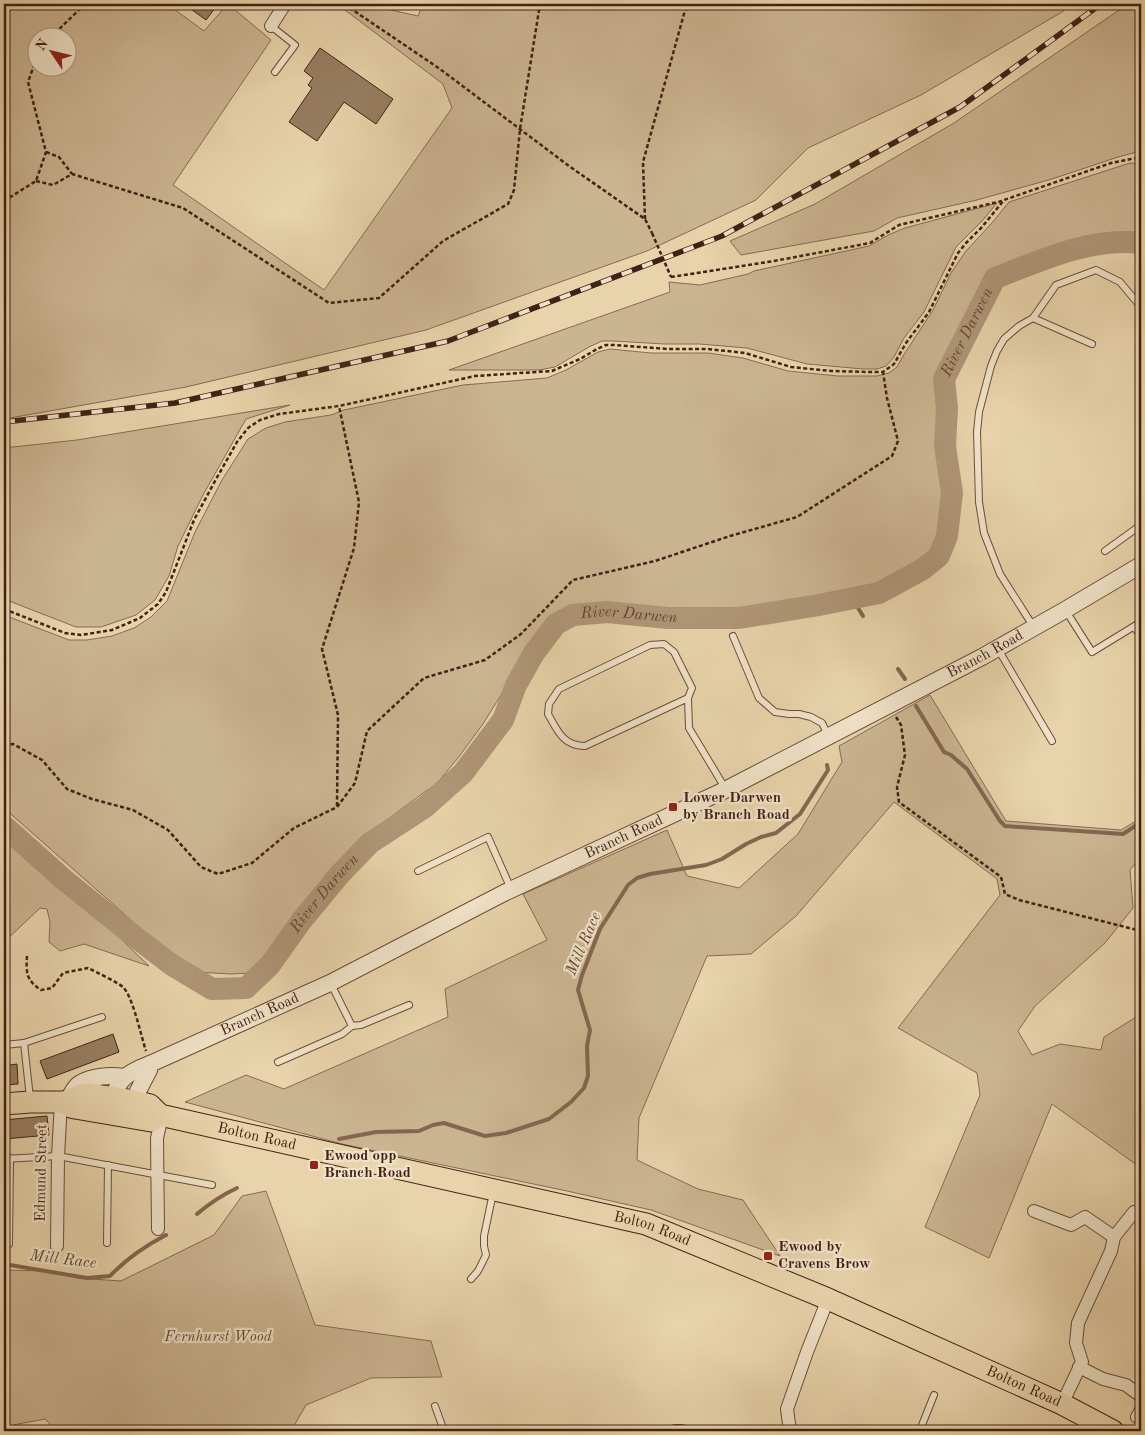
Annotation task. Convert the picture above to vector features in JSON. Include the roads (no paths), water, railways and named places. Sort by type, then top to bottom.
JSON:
[{"type":"highway","name":"Bolton Road","points":[[4,1104],[64,1101],[75,1108],[110,1106],[132,1109],[150,1105],[161,1115],[646,1224],[828,1299],[1062,1404],[1113,1431]]},
{"type":"street","points":[[271,26],[285,4]]},
{"type":"street","name":"Branch Road","points":[[124,1077],[130,1072],[330,983],[512,890],[725,790],[997,648],[1141,565]]},
{"type":"street","points":[[132,1109],[142,1082],[150,1070],[150,1064]]},
{"type":"street","points":[[64,1101],[78,1084],[102,1076],[124,1077]]},
{"type":"street","points":[[110,1106],[116,1087],[124,1077]]},
{"type":"street","name":"Edmund Street","points":[[58,1246],[58,1156],[64,1101]]},
{"type":"street","points":[[158,1229],[156,1175],[157,1138],[161,1115]]},
{"type":"street","points":[[1034,1212],[1071,1225],[1085,1217],[1114,1237]]},
{"type":"street","points":[[1062,1404],[1082,1362],[1076,1343],[1078,1323],[1112,1251],[1114,1237],[1134,1212]]},
{"type":"street","points":[[790,1431],[787,1409],[806,1352],[828,1299]]},
{"type":"street","points":[[1079,1367],[1103,1379],[1126,1385],[1141,1396]]},
{"type":"street","points":[[675,1431],[682,1431]]},
{"type":"lane","points":[[271,26],[295,45],[276,72]]},
{"type":"lane","points":[[1033,628],[1000,574],[984,533],[979,502],[977,432],[979,412],[991,366],[1004,339],[1019,326],[1033,318],[1056,285],[1096,270],[1120,282],[1141,307]]},
{"type":"lane","points":[[1033,318],[1092,344]]},
{"type":"lane","points":[[1105,551],[1141,525]]},
{"type":"lane","points":[[1065,610],[1092,652],[1141,622]]},
{"type":"lane","points":[[1134,627],[1141,636]]},
{"type":"lane","points":[[733,636],[759,698],[775,712],[811,717],[822,723],[828,736]]},
{"type":"lane","points":[[688,698],[585,746],[575,746],[567,742],[561,736],[548,714],[549,704],[559,689],[650,645],[664,644],[674,652],[692,688],[688,698],[689,728],[725,790]]},
{"type":"lane","points":[[997,648],[1052,741]]},
{"type":"lane","points":[[418,871],[488,837],[512,890]]},
{"type":"lane","points":[[330,983],[352,1026]]},
{"type":"lane","points":[[278,1062],[342,1034],[352,1026],[361,1025],[408,1005]]},
{"type":"lane","points":[[4,1045],[24,1043],[102,1016]]},
{"type":"lane","points":[[24,1043],[30,1102]]},
{"type":"lane","points":[[9,1244],[7,1158],[58,1156],[212,1185]]},
{"type":"lane","points":[[107,1243],[108,1166]]},
{"type":"lane","points":[[471,1279],[478,1271],[486,1255],[484,1236],[493,1190]]},
{"type":"lane","points":[[922,1431],[922,1425],[934,1395]]},
{"type":"lane","points":[[435,1406],[444,1431]]},
{"type":"waterway","name":"River Darwen","points":[[4,826],[62,878],[172,965],[212,989],[246,988],[270,965],[302,920],[341,873],[370,843],[425,807],[463,773],[503,720],[516,685],[534,653],[556,624],[573,615],[607,612],[668,618],[739,618],[819,605],[879,593],[923,569],[939,556],[947,536],[952,493],[945,446],[947,408],[944,379],[995,278],[1048,257],[1085,247],[1103,243],[1141,243]]},
{"type":"waterway","points":[[852,598],[863,616]]},
{"type":"waterway","points":[[898,669],[905,679]]},
{"type":"waterway","points":[[916,706],[944,752],[951,755],[967,769],[1005,826],[1123,834],[1141,822]]},
{"type":"waterway","name":"Mill Race","points":[[339,1139],[376,1132],[419,1131],[444,1123],[485,1136],[506,1133],[549,1119],[571,1102],[584,1088],[588,1076],[587,1046],[590,1030],[578,990],[600,929],[628,885],[637,878],[650,874],[706,865],[722,859],[761,837],[776,833],[800,814],[828,770],[827,765]]},
{"type":"waterway","name":"Mill Race","points":[[197,1214],[226,1193],[237,1188]]},
{"type":"waterway","name":"Mill Race","points":[[4,1264],[87,1278],[110,1276],[136,1253],[166,1235]]},
{"type":"railway","points":[[4,422],[175,403],[448,341],[722,236],[960,107],[1101,4]]},
{"type":"place","name":"Lower Darwen by Branch Road","points":[[673,807]]},
{"type":"place","name":"Ewood opp Branch Road","points":[[314,1165]]},
{"type":"place","name":"Ewood by Cravens Brow","points":[[768,1256]]},
{"type":"park label","name":"Fernhurst Wood","points":[[218,1337]]}]
